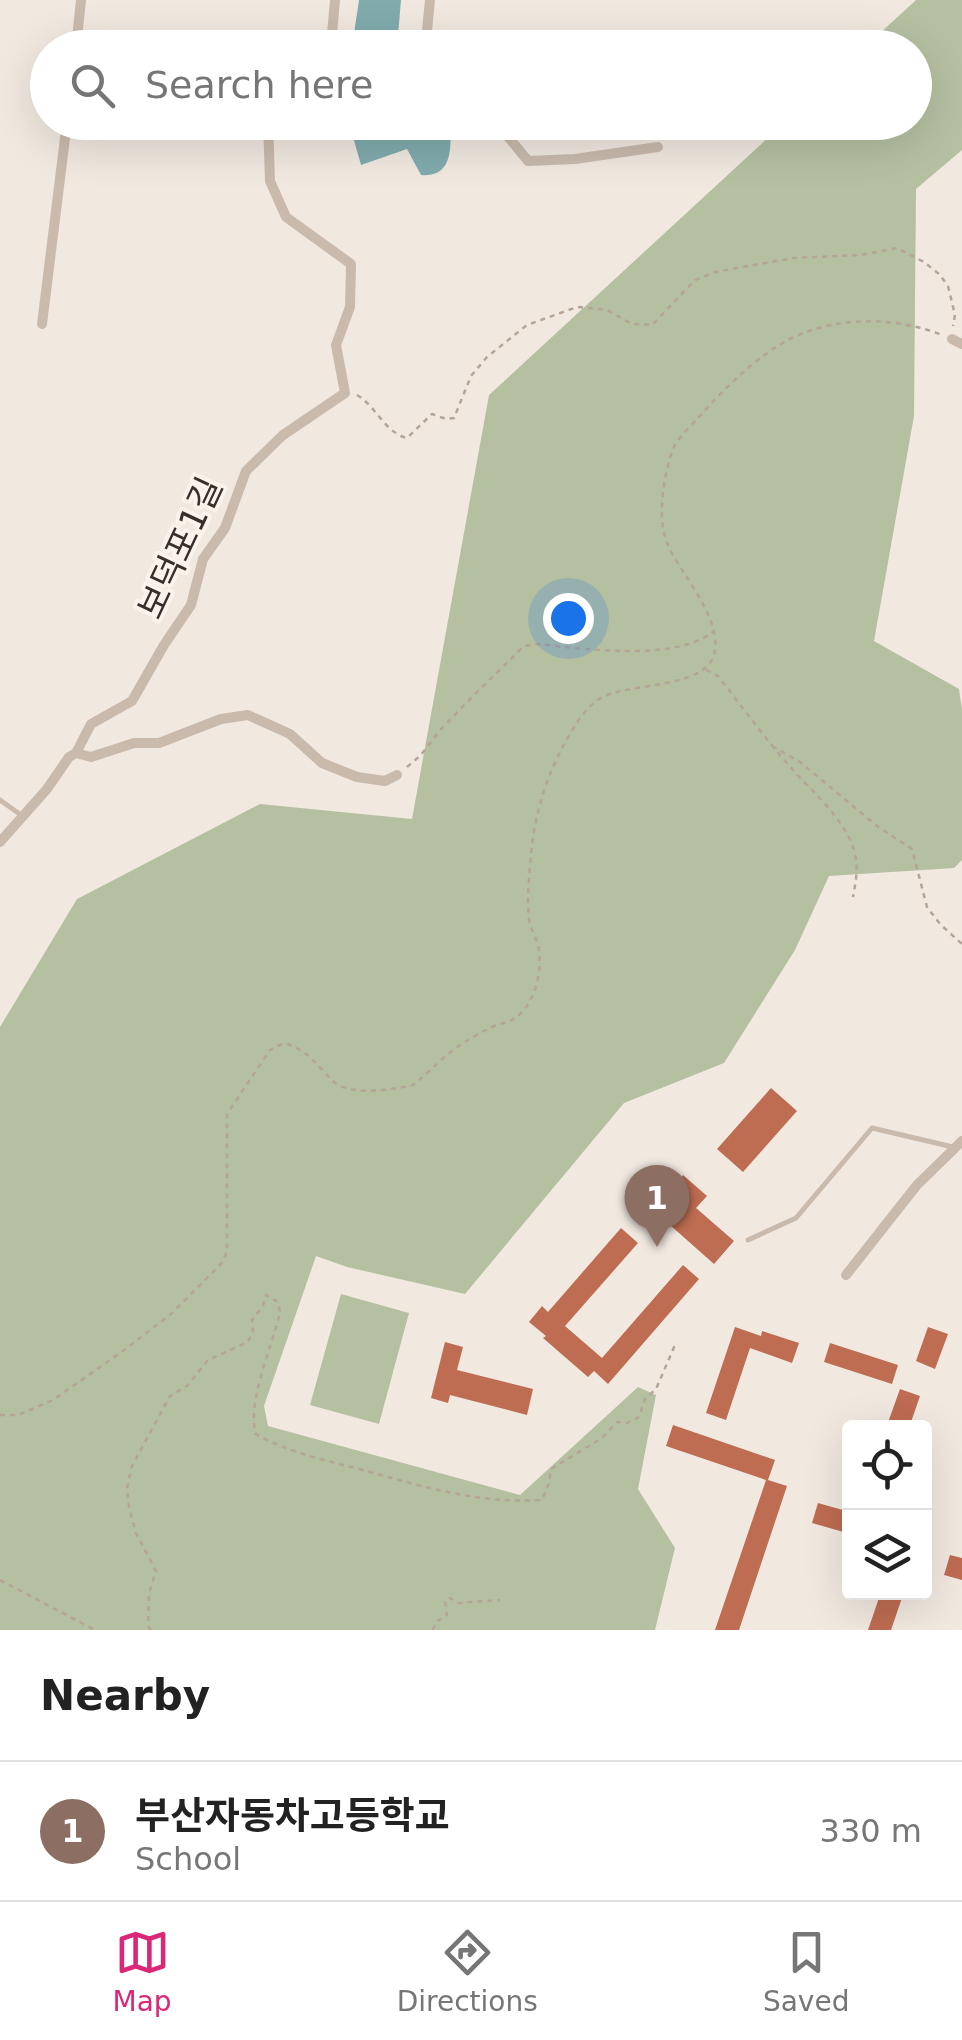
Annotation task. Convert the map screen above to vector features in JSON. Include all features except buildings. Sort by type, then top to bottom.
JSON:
[{"type":"street","points":[[78,30],[81,0]]},
{"type":"street","points":[[332,30],[335,0]]},
{"type":"street","points":[[427,30],[430,0]]},
{"type":"street","points":[[42,324],[65,140]]},
{"type":"street","points":[[269,140],[270,181],[286,217],[351,264],[350,306],[336,345],[345,394]]},
{"type":"street","points":[[511,140],[528,161],[575,159],[658,146]]},
{"type":"street","name":"보덕포1길","points":[[0,842],[76,752],[92,724],[132,701],[192,605],[203,559],[225,528],[246,471],[283,435],[345,394]]},
{"type":"street","points":[[76,752],[91,756],[134,744],[159,743],[221,719],[248,714],[290,734],[322,762],[356,777],[385,781],[397,775]]},
{"type":"street","points":[[846,1275],[918,1185],[959,1144]]},
{"type":"lane","points":[[0,800],[24,816]]},
{"type":"lane","points":[[748,1240],[796,1218],[872,1128],[959,1144]]},
{"type":"path","points":[[0,1415],[18,1415],[53,1400],[172,1314],[220,1264],[227,1252],[228,1238],[227,1114],[270,1050],[284,1043],[298,1047],[338,1086],[376,1092],[412,1085],[461,1044],[493,1027],[510,1024],[526,1007],[538,982],[539,948],[530,922],[531,854],[541,800],[560,751],[579,718],[601,697],[675,681],[706,669],[714,654],[714,631],[667,544],[663,488],[674,445],[729,383],[806,331],[884,321],[918,326],[957,341],[955,315],[948,286],[939,274],[897,248],[861,255],[793,258],[716,272],[695,280],[652,325],[632,324],[606,310],[577,307],[527,326],[487,357],[471,376],[454,418],[432,414],[406,438],[398,436],[356,394],[345,394]]},
{"type":"path","points":[[397,775],[420,756],[441,729],[524,646],[637,652],[687,647],[714,631]]},
{"type":"path","points":[[706,669],[718,676],[847,834],[858,870],[853,897]]},
{"type":"path","points":[[772,746],[800,762],[877,826],[912,849],[927,907],[962,944]]},
{"type":"path","points":[[151,1630],[149,1593],[156,1571],[136,1533],[129,1507],[132,1466],[170,1396],[187,1386],[208,1360],[248,1342],[252,1320],[266,1295],[278,1302],[280,1312],[254,1403],[252,1422],[256,1434],[320,1459],[386,1477],[454,1495],[506,1502],[542,1500],[551,1470],[602,1438],[617,1422],[627,1423],[639,1417],[675,1345]]},
{"type":"path","points":[[0,1580],[95,1630]]},
{"type":"path","points":[[433,1630],[446,1615],[444,1602],[450,1598],[458,1603],[500,1600]]},
{"type":"green space","points":[[916,0],[962,0],[962,150],[916,189],[914,416],[874,641],[959,689],[962,860],[954,868],[829,876],[795,950],[724,1063],[624,1103],[465,1294],[316,1256],[264,1406],[268,1426],[520,1495],[638,1387],[656,1395],[638,1489],[675,1548],[655,1630],[0,1630],[0,1027],[77,899],[260,804],[412,819],[489,395],[766,140],[932,140],[932,30],[883,30]]},
{"type":"green space","points":[[341,1294],[409,1313],[379,1424],[310,1405]]},
{"type":"water","points":[[359,0],[401,0],[398,30],[355,30]]},
{"type":"water","points":[[354,140],[451,140],[445,166],[432,175],[421,175],[407,149],[361,165]]},
{"type":"place","name":"부산자동차고등학교","points":[[657,1247]]}]
